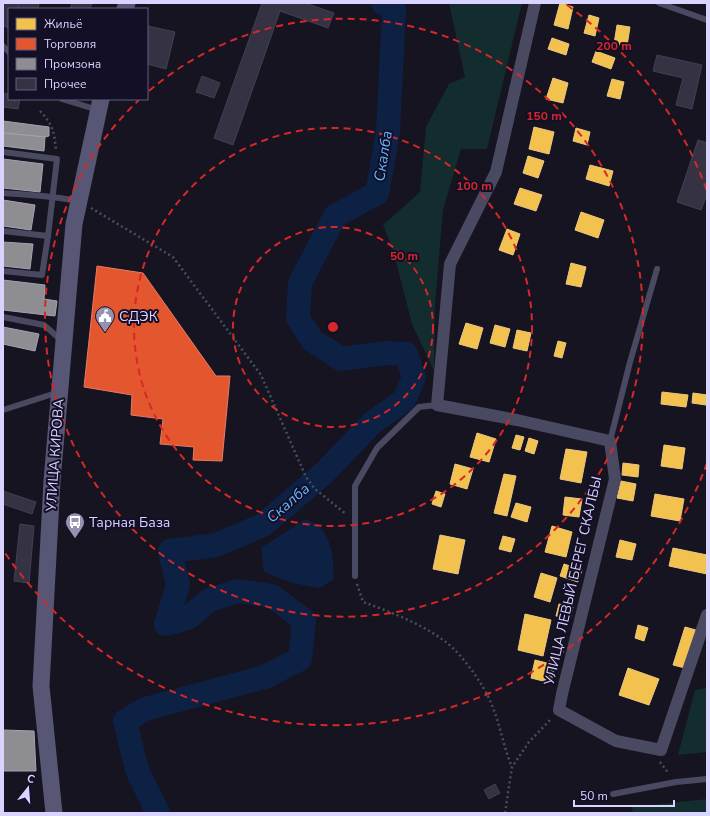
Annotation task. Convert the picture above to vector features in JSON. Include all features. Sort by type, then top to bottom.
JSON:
[{"type":"street","points":[[535,3],[496,172],[450,264],[437,405],[517,420],[610,441]]},
{"type":"street","name":"УЛИЦА КИРОВА","points":[[54,813],[41,686],[52,487],[74,224],[99,104]]},
{"type":"street","name":"УЛИЦА ЛЕВЫЙ БЕРЕГ СКАЛБЫ","points":[[559,710],[615,479],[610,441]]},
{"type":"street","points":[[559,710],[616,741],[661,750],[707,615]]},
{"type":"lane","points":[[659,3],[707,20]]},
{"type":"lane","points":[[69,100],[99,104]]},
{"type":"lane","points":[[3,152],[57,159],[54,196],[42,275],[3,271]]},
{"type":"lane","points":[[3,193],[54,196],[79,201]]},
{"type":"lane","points":[[3,231],[48,236]]},
{"type":"lane","points":[[610,441],[630,362],[657,269]]},
{"type":"lane","points":[[3,317],[44,325],[64,343]]},
{"type":"lane","points":[[3,410],[60,391]]},
{"type":"lane","points":[[355,576],[355,486],[377,448],[419,407],[437,405]]},
{"type":"lane","points":[[613,794],[676,782],[707,779]]},
{"type":"path","points":[[40,111],[51,122],[55,133],[57,159]]},
{"type":"path","points":[[79,201],[174,257],[261,375],[306,477],[315,490],[354,519]]},
{"type":"path","points":[[355,576],[363,602],[388,611],[447,642],[463,660],[484,687],[491,701],[512,767]]},
{"type":"path","points":[[505,813],[512,767],[529,742],[559,710]]},
{"type":"path","points":[[661,750],[659,760],[676,782]]},
{"type":"green space","points":[[449,3],[522,3],[487,149],[461,149],[443,210],[435,306],[434,371],[412,324],[393,250],[383,225],[420,192],[426,127],[449,84],[465,77]]},
{"type":"green space","points":[[707,688],[707,752],[678,755],[695,690]]},
{"type":"green space","points":[[707,799],[707,813],[633,813],[632,807]]},
{"type":"water","points":[[306,519],[315,523],[321,529],[326,536],[332,552],[334,579],[320,588],[292,583],[264,572],[261,548]]},
{"type":"building: Жильё","points":[[560,3],[573,7],[568,29],[554,25]]},
{"type":"building: Жильё","points":[[589,15],[599,18],[595,36],[584,33]]},
{"type":"building: Жильё","points":[[617,25],[630,27],[627,46],[614,44]]},
{"type":"building: Жильё","points":[[552,38],[569,44],[566,55],[548,49]]},
{"type":"building: Жильё","points":[[596,51],[615,58],[611,69],[592,62]]},
{"type":"building: Жильё","points":[[553,78],[568,83],[563,103],[546,99]]},
{"type":"building: Жильё","points":[[612,79],[624,82],[620,99],[607,96]]},
{"type":"building: Жильё","points":[[534,127],[554,132],[549,154],[529,149]]},
{"type":"building: Жильё","points":[[576,128],[590,132],[587,145],[573,141]]},
{"type":"building: Жильё","points":[[528,156],[544,161],[538,178],[523,173]]},
{"type":"building: Жильё","points":[[590,165],[613,171],[609,186],[586,179]]},
{"type":"building: Жильё","points":[[520,188],[542,195],[536,211],[514,204]]},
{"type":"building: Жильё","points":[[581,212],[604,220],[598,238],[575,230]]},
{"type":"building: Жильё","points":[[507,229],[520,234],[513,255],[499,250]]},
{"type":"building: Жильё","points":[[571,263],[586,267],[581,287],[566,284]]},
{"type":"building: Жильё","points":[[466,323],[483,328],[477,349],[459,344]]},
{"type":"building: Жильё","points":[[495,325],[510,329],[505,347],[490,343]]},
{"type":"building: Жильё","points":[[517,330],[531,333],[527,351],[513,348]]},
{"type":"building: Жильё","points":[[558,341],[566,343],[562,358],[554,356]]},
{"type":"building: Жильё","points":[[662,392],[688,395],[686,407],[661,404]]},
{"type":"building: Жильё","points":[[693,393],[707,395],[706,405],[692,403]]},
{"type":"building: Жильё","points":[[477,433],[496,439],[489,462],[470,457]]},
{"type":"building: Жильё","points":[[516,435],[524,437],[520,450],[512,448]]},
{"type":"building: Жильё","points":[[529,438],[538,441],[534,454],[525,451]]},
{"type":"building: Жильё","points":[[664,445],[685,448],[682,469],[661,466]]},
{"type":"building: Жильё","points":[[566,449],[587,452],[581,483],[560,479]]},
{"type":"building: Жильё","points":[[623,463],[639,465],[638,477],[622,475]]},
{"type":"building: Жильё","points":[[455,464],[473,469],[467,489],[450,484]]},
{"type":"building: Жильё","points":[[504,474],[516,476],[507,516],[494,513]]},
{"type":"building: Жильё","points":[[621,481],[636,484],[633,501],[617,498]]},
{"type":"building: Жильё","points":[[436,491],[445,494],[441,507],[432,504]]},
{"type":"building: Жильё","points":[[655,494],[684,499],[680,521],[651,516]]},
{"type":"building: Жильё","points":[[565,497],[582,499],[579,517],[563,515]]},
{"type":"building: Жильё","points":[[516,503],[531,507],[527,522],[511,517]]},
{"type":"building: Жильё","points":[[552,526],[572,532],[566,557],[545,552]]},
{"type":"building: Жильё","points":[[440,535],[465,540],[458,574],[433,569]]},
{"type":"building: Жильё","points":[[503,536],[515,539],[511,552],[499,549]]},
{"type":"building: Жильё","points":[[620,540],[636,544],[632,560],[616,557]]},
{"type":"building: Жильё","points":[[673,548],[707,555],[707,574],[669,566]]},
{"type":"building: Жильё","points":[[564,564],[582,570],[578,582],[560,576]]},
{"type":"building: Жильё","points":[[541,573],[557,578],[550,602],[534,597]]},
{"type":"building: Жильё","points":[[559,604],[573,607],[570,619],[556,616]]},
{"type":"building: Жильё","points":[[525,614],[551,620],[543,656],[518,650]]},
{"type":"building: Жильё","points":[[638,625],[648,628],[644,641],[635,638]]},
{"type":"building: Жильё","points":[[685,627],[696,630],[685,668],[673,665]]},
{"type":"building: Жильё","points":[[535,660],[555,665],[551,683],[531,678]]},
{"type":"building: Жильё","points":[[628,668],[659,679],[649,705],[619,695]]},
{"type":"building: Торговля","points":[[97,266],[143,273],[216,376],[230,376],[222,461],[193,460],[194,447],[160,444],[163,419],[131,415],[132,395],[84,387]]},
{"type":"building: Промзона","points":[[3,121],[49,127],[49,136],[45,137],[3,133]]},
{"type":"building: Промзона","points":[[3,133],[45,137],[44,151],[3,146]]},
{"type":"building: Промзона","points":[[3,159],[43,164],[40,192],[3,188]]},
{"type":"building: Промзона","points":[[3,200],[35,205],[31,230],[3,226]]},
{"type":"building: Промзона","points":[[3,242],[33,244],[30,269],[3,266]]},
{"type":"building: Промзона","points":[[3,280],[45,285],[44,299],[57,301],[55,316],[3,310]]},
{"type":"building: Промзона","points":[[3,327],[39,334],[35,351],[3,344]]},
{"type":"building: Промзона","points":[[3,730],[34,731],[36,771],[3,771]]},
{"type":"building: Прочее","points":[[3,3],[19,3],[17,8],[8,8],[8,28],[3,26]]},
{"type":"building: Прочее","points":[[19,3],[39,3],[38,8],[18,8]]},
{"type":"building: Прочее","points":[[72,3],[92,3],[90,8],[70,8]]},
{"type":"building: Прочее","points":[[262,3],[305,3],[334,13],[328,28],[280,11],[233,145],[214,138]]},
{"type":"building: Прочее","points":[[148,26],[175,32],[166,69],[148,64]]},
{"type":"building: Прочее","points":[[657,55],[702,65],[692,109],[676,105],[683,78],[653,71]]},
{"type":"building: Прочее","points":[[202,76],[220,83],[214,98],[196,92]]},
{"type":"building: Прочее","points":[[3,93],[8,94],[8,100],[20,100],[18,109],[3,107]]},
{"type":"building: Прочее","points":[[698,140],[707,143],[707,194],[701,210],[677,202]]},
{"type":"building: Прочее","points":[[3,491],[36,502],[32,514],[3,504]]},
{"type":"building: Прочее","points":[[20,524],[34,526],[29,583],[14,581]]},
{"type":"building: Прочее","points":[[495,784],[500,793],[489,799],[484,790]]},
{"type":"waterway","name":"Скалба","points":[[158,813],[137,770],[125,721],[145,709],[265,677],[300,659],[304,620],[272,596],[238,591],[209,600],[188,618],[166,624],[178,585],[170,551],[216,545],[263,525],[324,473],[372,423],[404,400],[414,377],[406,354],[386,353],[341,359],[312,340],[298,318],[300,283],[335,216],[377,193],[388,132],[394,10],[383,3]]},
{"type":"place","name":"СДЭК","points":[[105,333]]},
{"type":"place","name":"Тарная База","points":[[75,539]]}]
